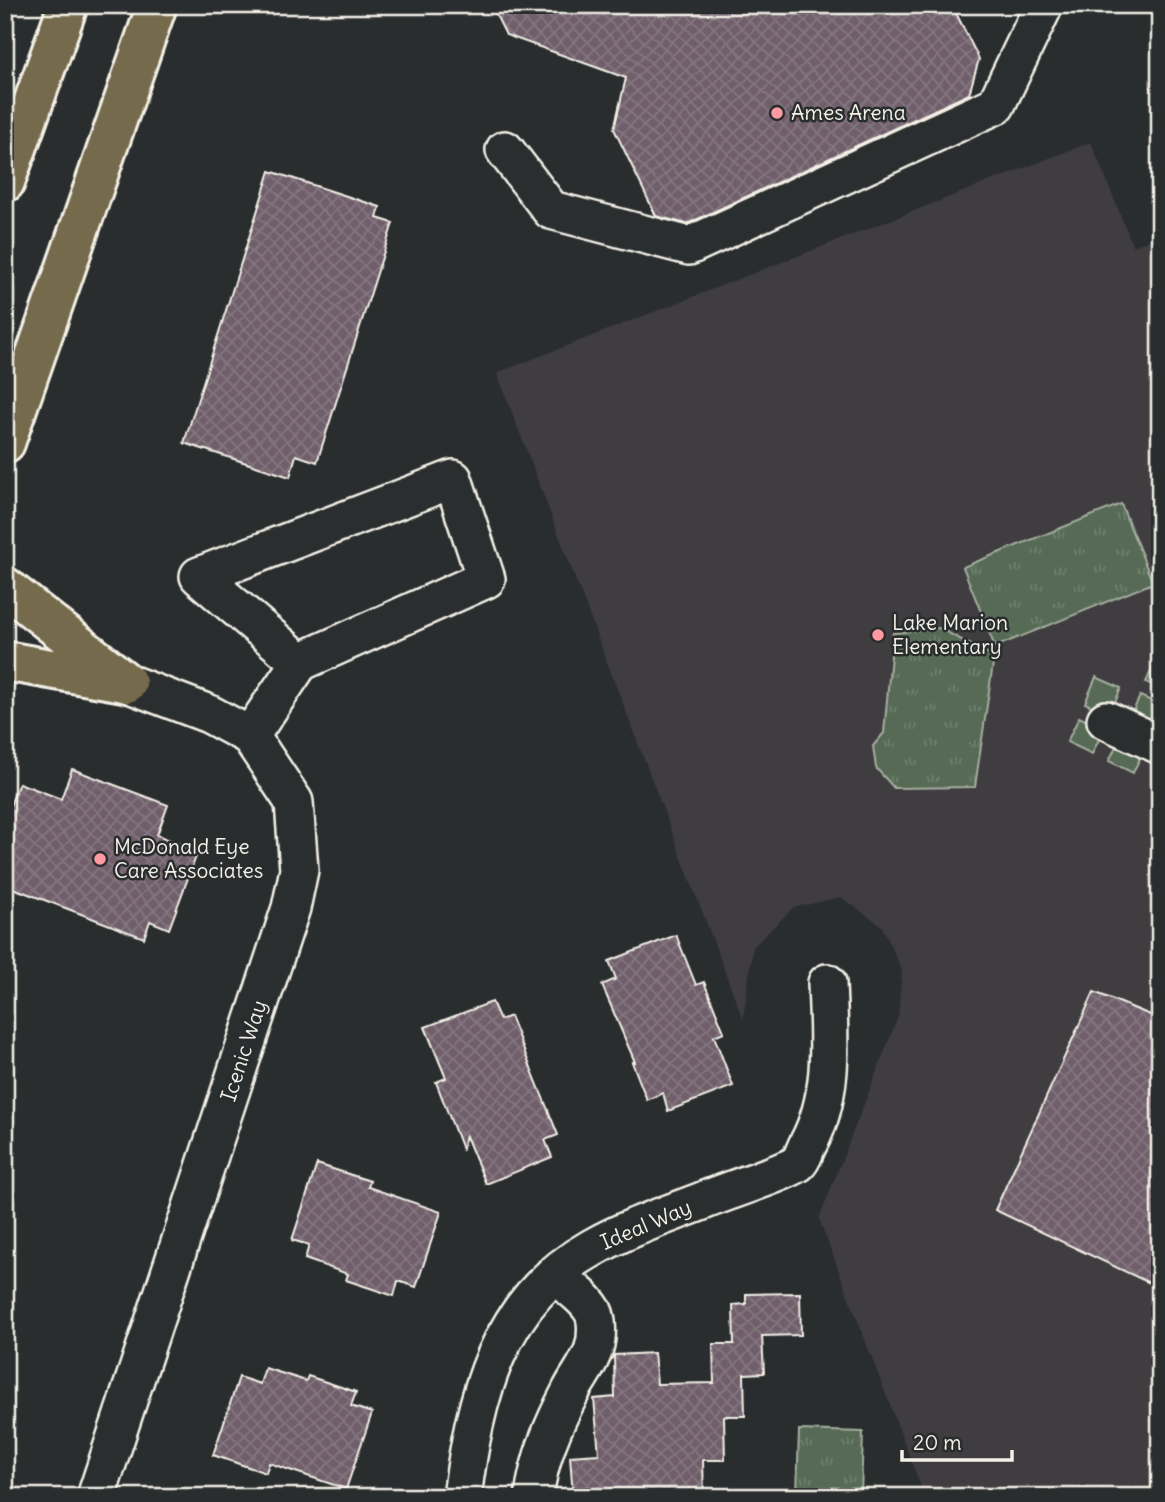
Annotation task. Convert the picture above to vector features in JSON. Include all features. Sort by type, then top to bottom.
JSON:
[{"type":"main road","points":[[5,182],[68,5]]},
{"type":"main road","points":[[5,443],[157,5]]},
{"type":"main road","points":[[5,587],[127,683]]},
{"type":"main road","points":[[5,661],[127,683]]},
{"type":"street","points":[[505,150],[551,210],[689,246],[996,105],[1044,5]]},
{"type":"street","points":[[250,736],[300,662],[486,579],[453,479],[199,576],[300,662]]},
{"type":"street","name":"Icenic Way","points":[[96,1497],[292,908],[299,870],[294,802],[250,736],[209,714],[127,683]]},
{"type":"street","points":[[1106,720],[1160,745]]},
{"type":"street","name":"Ideal Way","points":[[462,1497],[474,1421],[485,1383],[506,1331],[535,1292],[553,1275],[590,1249],[617,1235],[798,1164],[817,1128],[830,1067],[827,983]]},
{"type":"street","points":[[534,1497],[546,1444],[566,1399],[594,1349],[597,1328],[593,1312],[577,1293],[553,1275]]},
{"type":"shaded area","name":"Lake Marion Elementary","points":[[1091,142],[1133,246],[1160,236],[1160,1497],[925,1497],[819,1219],[898,1017],[902,971],[882,926],[841,897],[793,908],[753,947],[743,1019],[497,373]]},
{"type":"green space","points":[[1121,504],[1153,583],[995,647],[963,567]]},
{"type":"green space","points":[[939,628],[994,657],[975,787],[894,788],[876,768],[873,746],[884,733],[893,633]]},
{"type":"green space","points":[[1158,656],[1160,657],[1160,689],[1146,682]]},
{"type":"green space","points":[[1096,677],[1121,688],[1110,715],[1085,703]]},
{"type":"green space","points":[[1140,696],[1160,705],[1160,719],[1153,733],[1128,722]]},
{"type":"green space","points":[[1079,717],[1104,729],[1092,754],[1067,742]]},
{"type":"green space","points":[[1121,736],[1145,747],[1133,773],[1109,761]]},
{"type":"green space","points":[[1160,749],[1160,821],[1154,785]]},
{"type":"green space","points":[[799,1430],[863,1432],[861,1496],[797,1494]]},
{"type":"building","name":"Ames Arena","points":[[491,5],[952,5],[979,59],[969,94],[687,224],[656,216],[614,129],[626,78],[506,35]]},
{"type":"building","points":[[270,171],[380,207],[377,218],[393,223],[317,462],[296,455],[290,477],[184,443]]},
{"type":"building","name":"McDonald Eye Care Associates","points":[[72,769],[168,805],[157,835],[198,851],[169,929],[150,921],[144,938],[5,885],[5,818],[19,783],[61,799]]},
{"type":"building","points":[[676,935],[696,985],[704,982],[724,1032],[714,1036],[733,1086],[668,1111],[663,1093],[647,1100],[632,1062],[635,1062],[602,985],[616,979],[609,961]]},
{"type":"building","points":[[1094,992],[1160,1019],[1160,1288],[995,1210]]},
{"type":"building","points":[[492,1002],[500,1020],[510,1016],[558,1135],[545,1140],[552,1157],[486,1184],[466,1136],[462,1149],[436,1082],[446,1078],[425,1027]]},
{"type":"building","points":[[317,1164],[370,1181],[368,1187],[441,1212],[416,1287],[398,1281],[394,1296],[346,1280],[348,1274],[305,1259],[309,1245],[292,1240]]},
{"type":"building","points":[[800,1293],[801,1335],[762,1336],[764,1373],[744,1374],[745,1416],[724,1416],[725,1460],[703,1460],[704,1497],[656,1497],[656,1493],[573,1497],[570,1456],[599,1454],[594,1399],[615,1397],[614,1355],[654,1353],[657,1384],[714,1383],[713,1344],[734,1344],[733,1305],[746,1304],[746,1294]]},
{"type":"building","points":[[265,1368],[306,1381],[308,1376],[356,1392],[351,1406],[372,1413],[346,1489],[269,1463],[266,1473],[213,1455],[239,1377],[260,1384]]},
{"type":"place","name":"Ames Arena","points":[[777,113]]},
{"type":"place","name":"Lake Marion Elementary","points":[[878,635]]},
{"type":"place","name":"McDonald Eye Care Associates","points":[[100,859]]}]
